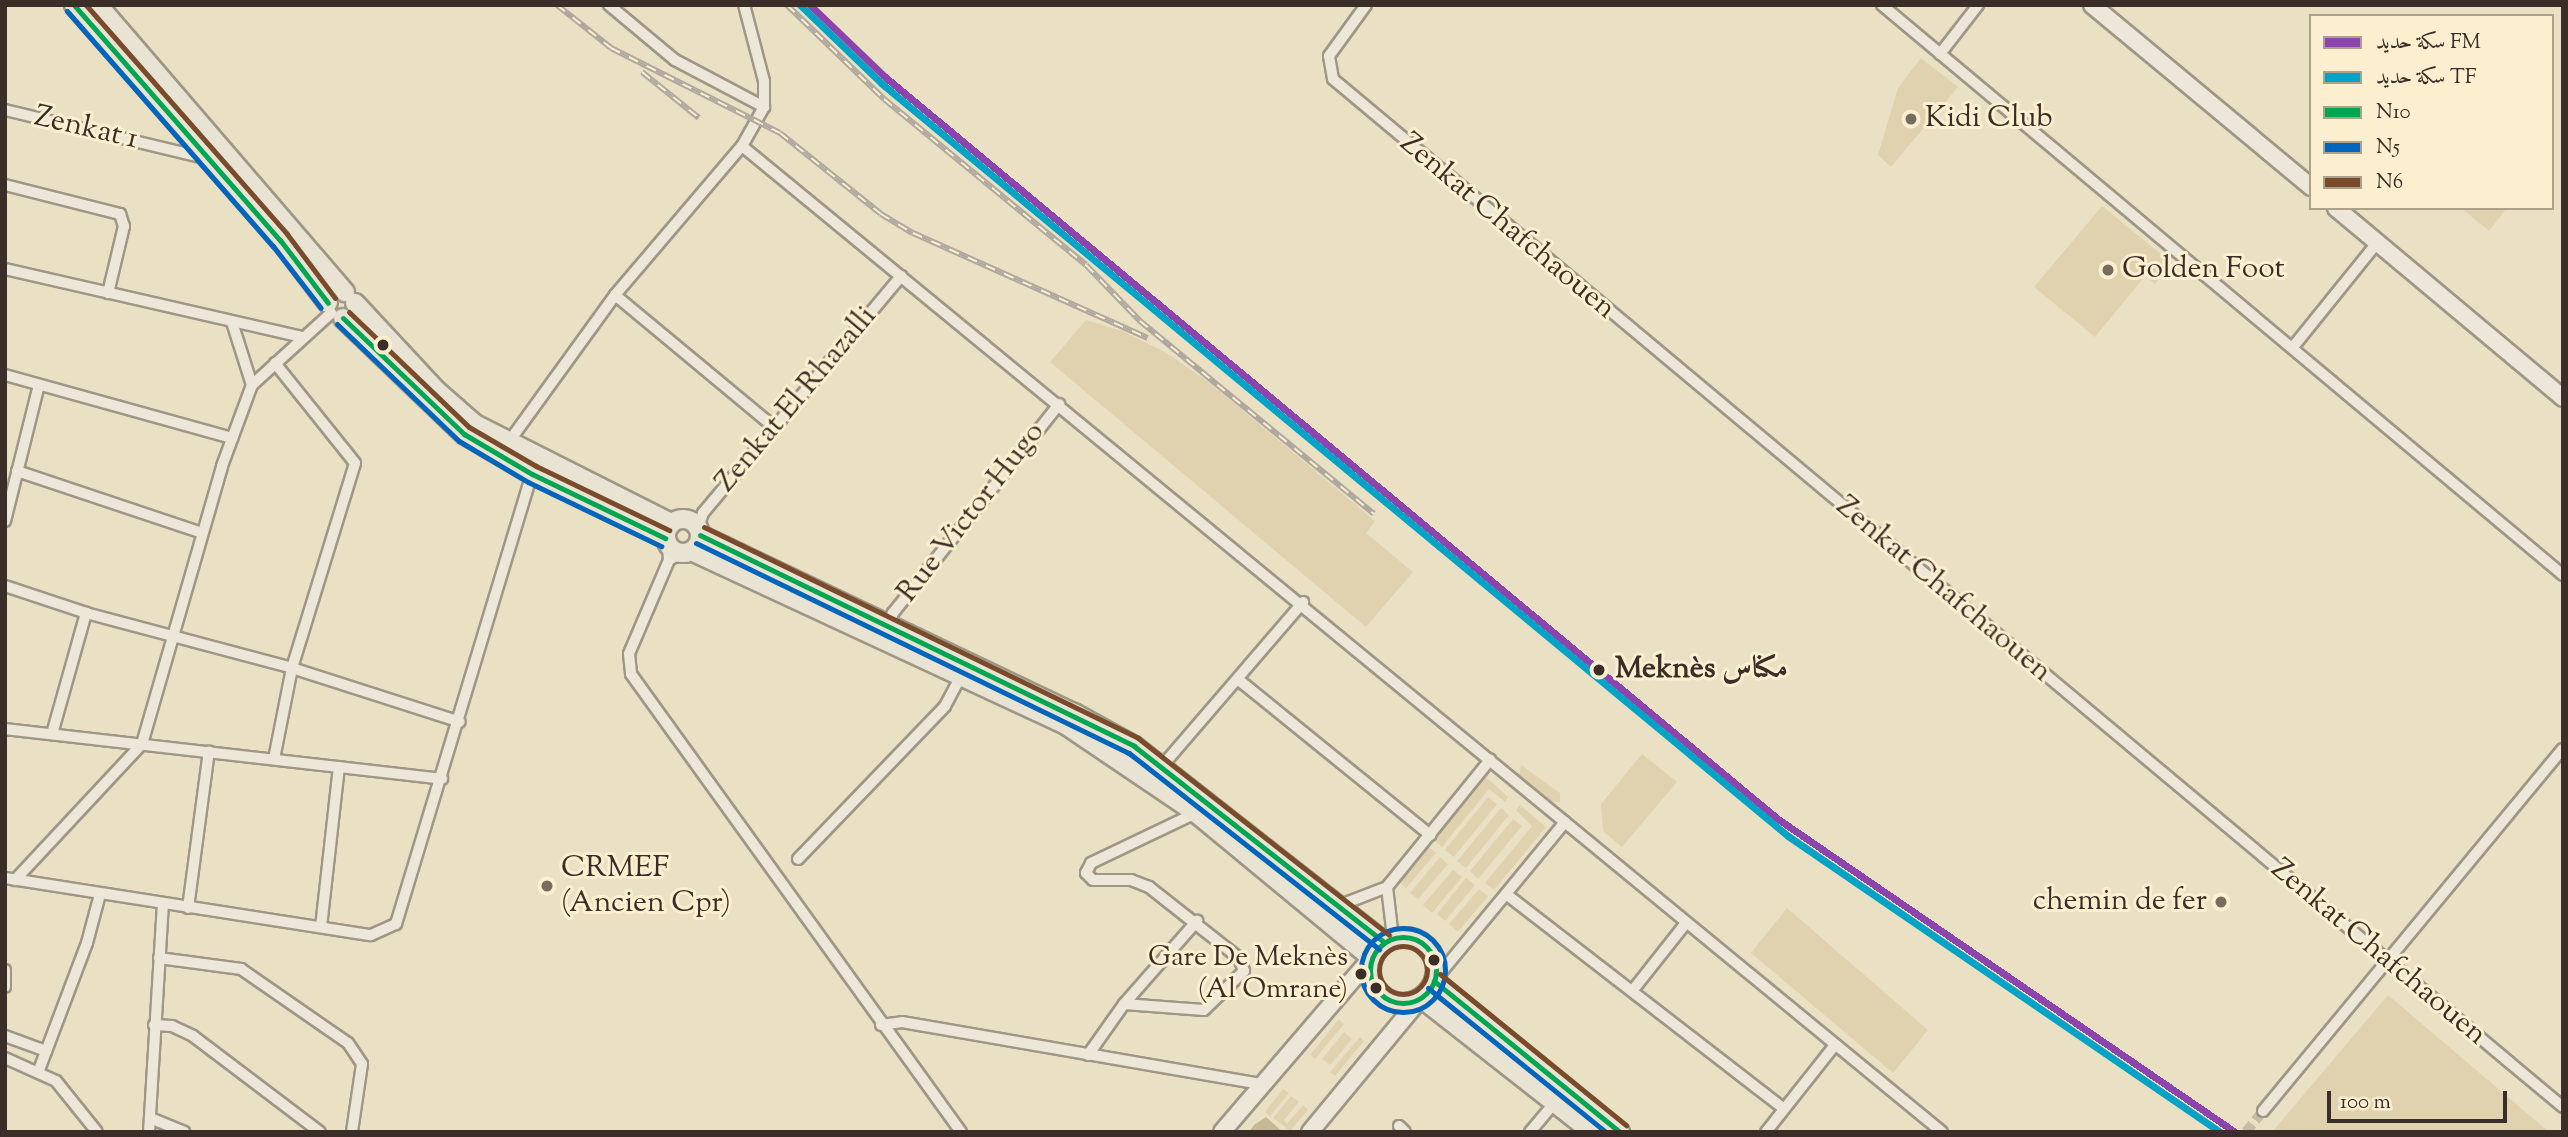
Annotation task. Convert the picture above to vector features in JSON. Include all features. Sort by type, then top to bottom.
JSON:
[{"type":"main road","points":[[74,5],[208,159],[334,311],[445,419],[532,474],[674,545],[1066,725],[1196,813],[1371,958]]},
{"type":"main road","points":[[98,5],[350,297],[453,406],[674,545]]},
{"type":"main road","points":[[2092,5],[2309,185]]},
{"type":"main road","points":[[2338,210],[2563,398]]},
{"type":"main road","points":[[334,311],[334,294],[350,297]]},
{"type":"main road","points":[[334,311],[350,315],[350,297]]},
{"type":"main road","points":[[674,545],[687,519],[699,531],[1074,713],[1163,765],[1338,906],[1389,940],[1413,938],[1430,951],[1434,981],[1310,1132]]},
{"type":"main road","points":[[674,545],[699,531]]},
{"type":"main road","points":[[1222,1132],[1389,940]]},
{"type":"main road","points":[[1371,958],[1371,979],[1382,996],[1402,1003],[1422,998]]},
{"type":"main road","points":[[1434,981],[1620,1132]]},
{"type":"main road","points":[[1422,998],[1592,1132]]},
{"type":"street","points":[[609,5],[675,60],[764,107]]},
{"type":"street","points":[[508,443],[615,295],[742,146],[764,107],[764,81],[744,5]]},
{"type":"street","name":"Zenkat Chafchaouen","points":[[1366,5],[1334,45],[1328,68],[1333,79],[1662,358],[2563,1108]]},
{"type":"street","points":[[1882,5],[2563,575]]},
{"type":"street","points":[[1940,54],[1978,5]]},
{"type":"street","name":"Zenkat 1","points":[[5,110],[208,159]]},
{"type":"street","points":[[742,146],[1303,602],[1686,923],[1942,1132]]},
{"type":"street","points":[[5,185],[120,214],[124,226],[108,293]]},
{"type":"street","points":[[2293,347],[2377,243]]},
{"type":"street","points":[[5,269],[303,338]]},
{"type":"street","name":"Zenkat El Rhazalli","points":[[699,531],[703,513],[901,276]]},
{"type":"street","points":[[615,295],[775,428]]},
{"type":"street","points":[[10,879],[142,744],[202,533],[251,385],[334,311]]},
{"type":"street","points":[[232,323],[251,385]]},
{"type":"street","points":[[274,759],[292,668],[355,463],[275,363]]},
{"type":"street","points":[[5,375],[232,438]]},
{"type":"street","points":[[5,521],[39,384]]},
{"type":"street","name":"Rue Victor Hugo","points":[[889,625],[901,603],[1059,404]]},
{"type":"street","points":[[17,471],[202,533]]},
{"type":"street","points":[[10,879],[371,935],[397,924],[460,722],[532,474]]},
{"type":"street","points":[[674,545],[629,654],[631,674],[881,1025],[961,1132]]},
{"type":"street","points":[[5,586],[86,613],[292,668],[460,722]]},
{"type":"street","points":[[1163,765],[1240,681],[1303,602]]},
{"type":"street","points":[[52,734],[86,613]]},
{"type":"street","points":[[798,859],[945,706],[961,676]]},
{"type":"street","points":[[1240,681],[1430,835]]},
{"type":"street","points":[[5,729],[442,779]]},
{"type":"street","points":[[2263,1111],[2563,749]]},
{"type":"street","points":[[188,908],[209,751]]},
{"type":"street","points":[[1338,906],[1387,887],[1490,760]]},
{"type":"street","points":[[321,928],[339,767]]},
{"type":"street","points":[[1124,1004],[1204,1010],[1242,973],[1239,958],[1196,921],[1141,883],[1096,881],[1086,873],[1091,863],[1196,813]]},
{"type":"street","points":[[1434,981],[1565,822]]},
{"type":"street","points":[[1387,887],[1389,940]]},
{"type":"street","points":[[39,1070],[100,894]]},
{"type":"street","points":[[1506,894],[1784,1109]]},
{"type":"street","points":[[149,1132],[163,904]]},
{"type":"street","points":[[1088,1055],[1124,1004],[1196,921]]},
{"type":"street","points":[[1633,990],[1686,923]]},
{"type":"street","points":[[159,958],[241,970],[348,1043],[362,1064],[352,1132]]},
{"type":"street","points":[[5,970],[5,987]]},
{"type":"street","points":[[881,1025],[902,1022],[1261,1084]]},
{"type":"street","points":[[154,1025],[172,1026],[193,1036],[320,1132]]},
{"type":"street","points":[[5,1036],[46,1051]]},
{"type":"street","points":[[1766,1132],[1835,1045]]},
{"type":"street","points":[[5,1058],[39,1070],[57,1081],[97,1132]]},
{"type":"street","points":[[1530,1132],[1555,1102]]},
{"type":"street","points":[[150,1118],[184,1132]]},
{"type":"shaded area","name":"Kidi Club","points":[[1921,58],[1958,87],[1891,167],[1878,155],[1898,88]]},
{"type":"shaded area","name":"Golden Foot","points":[[2102,206],[2172,263],[2155,284],[2145,276],[2095,337],[2034,287]]},
{"type":"shaded area","points":[[2463,210],[2505,210],[2489,231]]},
{"type":"shaded area","points":[[1086,320],[1122,331],[1165,352],[1210,383],[1375,521],[1366,533],[1413,572],[1366,627],[1050,362]]},
{"type":"shaded area","points":[[1642,754],[1677,782],[1622,847],[1603,831],[1601,804]]},
{"type":"shaded area","points":[[1521,765],[1560,793],[1560,802],[1552,802],[1519,775]]},
{"type":"shaded area","points":[[1483,774],[1508,797],[1505,802],[1489,789],[1442,847],[1432,838]]},
{"type":"shaded area","points":[[1488,797],[1497,804],[1454,857],[1445,850]]},
{"type":"shaded area","points":[[1520,805],[1546,827],[1494,890],[1485,883],[1532,826],[1516,810]]},
{"type":"shaded area","points":[[1501,808],[1509,815],[1466,868],[1457,861]]},
{"type":"shaded area","points":[[1513,819],[1522,826],[1478,879],[1470,871]]},
{"type":"shaded area","points":[[1428,846],[1436,853],[1406,888],[1398,881]]},
{"type":"shaded area","points":[[1440,857],[1448,864],[1418,899],[1410,893]]},
{"type":"shaded area","points":[[1453,870],[1462,877],[1432,913],[1423,905]]},
{"type":"shaded area","points":[[1466,878],[1475,885],[1445,921],[1437,914]]},
{"type":"shaded area","points":[[1479,889],[1488,896],[1458,932],[1449,924]]},
{"type":"shaded area","points":[[1787,908],[1928,1030],[1893,1073],[1751,953]]},
{"type":"shaded area","points":[[2388,995],[2549,1132],[2272,1132]]},
{"type":"shaded area","points":[[1339,1019],[1344,1024],[1315,1059],[1310,1055]]},
{"type":"shaded area","points":[[1344,1032],[1352,1039],[1330,1065],[1322,1059]]},
{"type":"shaded area","points":[[1360,1037],[1364,1041],[1335,1076],[1330,1072]]},
{"type":"shaded area","points":[[1283,1089],[1289,1093],[1270,1116],[1265,1112]]},
{"type":"shaded area","points":[[1291,1096],[1299,1102],[1284,1120],[1287,1124],[1303,1105],[1308,1110],[1290,1131],[1273,1118]]},
{"type":"shaded area","points":[[1266,1117],[1283,1132],[1249,1132],[1254,1125]]},
{"type":"tunnel","points":[[2246,1132],[2263,1111]]},
{"type":"railway","points":[[557,5],[611,48],[780,133],[881,214],[913,233],[1148,338]]},
{"type":"railway","points":[[787,5],[884,99],[1086,265],[1140,321],[1374,514]]},
{"type":"railway","points":[[642,72],[699,118]]},
{"type":"rail line","name":"TF","points":[[800,5],[881,83],[1788,836],[2220,1132]]},
{"type":"rail line","name":"FM","points":[[810,5],[884,76],[1778,819],[2235,1132]]},
{"type":"transit line","name":"N10","points":[[74,5],[280,240],[328,303]]},
{"type":"transit line","name":"N6","points":[[86,5],[287,234],[335,298]]},
{"type":"transit line","name":"N5","points":[[67,11],[273,246],[321,308]]},
{"type":"transit line","name":"N6","points":[[349,312],[469,427],[536,466],[669,530]]},
{"type":"transit line","name":"N10","points":[[343,318],[464,434],[532,474],[665,538]]},
{"type":"transit line","name":"N5","points":[[337,324],[459,441],[528,482],[661,546]]},
{"type":"transit line","name":"N6","points":[[704,527],[1138,738],[1389,935]]},
{"type":"transit line","name":"N10","points":[[700,535],[1134,746],[1384,942]]},
{"type":"transit line","name":"N5","points":[[696,543],[1129,753],[1379,949]]},
{"type":"transit line","name":"N5","points":[[1403,928],[1419,931],[1433,940],[1442,954],[1445,970],[1442,986],[1433,1000],[1419,1009],[1403,1012],[1387,1009],[1373,1000],[1364,986],[1361,970],[1364,954],[1373,940],[1387,931],[1403,928]]},
{"type":"transit line","name":"N10","points":[[1403,937],[1416,939],[1426,947],[1434,957],[1436,970],[1434,983],[1426,993],[1416,1001],[1403,1003],[1390,1001],[1380,993],[1372,983],[1370,970],[1372,957],[1380,947],[1390,939],[1403,937]]},
{"type":"transit line","name":"N6","points":[[1403,946],[1420,953],[1427,970],[1420,987],[1403,994],[1386,987],[1379,970],[1386,953],[1403,946]]},
{"type":"transit line","name":"N6","points":[[1440,974],[1626,1125]]},
{"type":"transit line","name":"N10","points":[[1434,981],[1620,1132]]},
{"type":"transit line","name":"N5","points":[[1428,988],[1606,1132]]},
{"type":"place","name":"Kidi Club","points":[[1911,119]]},
{"type":"place","name":"Golden Foot","points":[[2108,270]]},
{"type":"place","name":"Meknès مكناس","points":[[1599,670]]},
{"type":"place","name":"CRMEF (Ancien Cpr)","points":[[547,886]]},
{"type":"place","name":"chemin de fer","points":[[2221,902]]},
{"type":"place","name":"Gare De Meknès (Al Omrane)","points":[[1361,974]]}]
